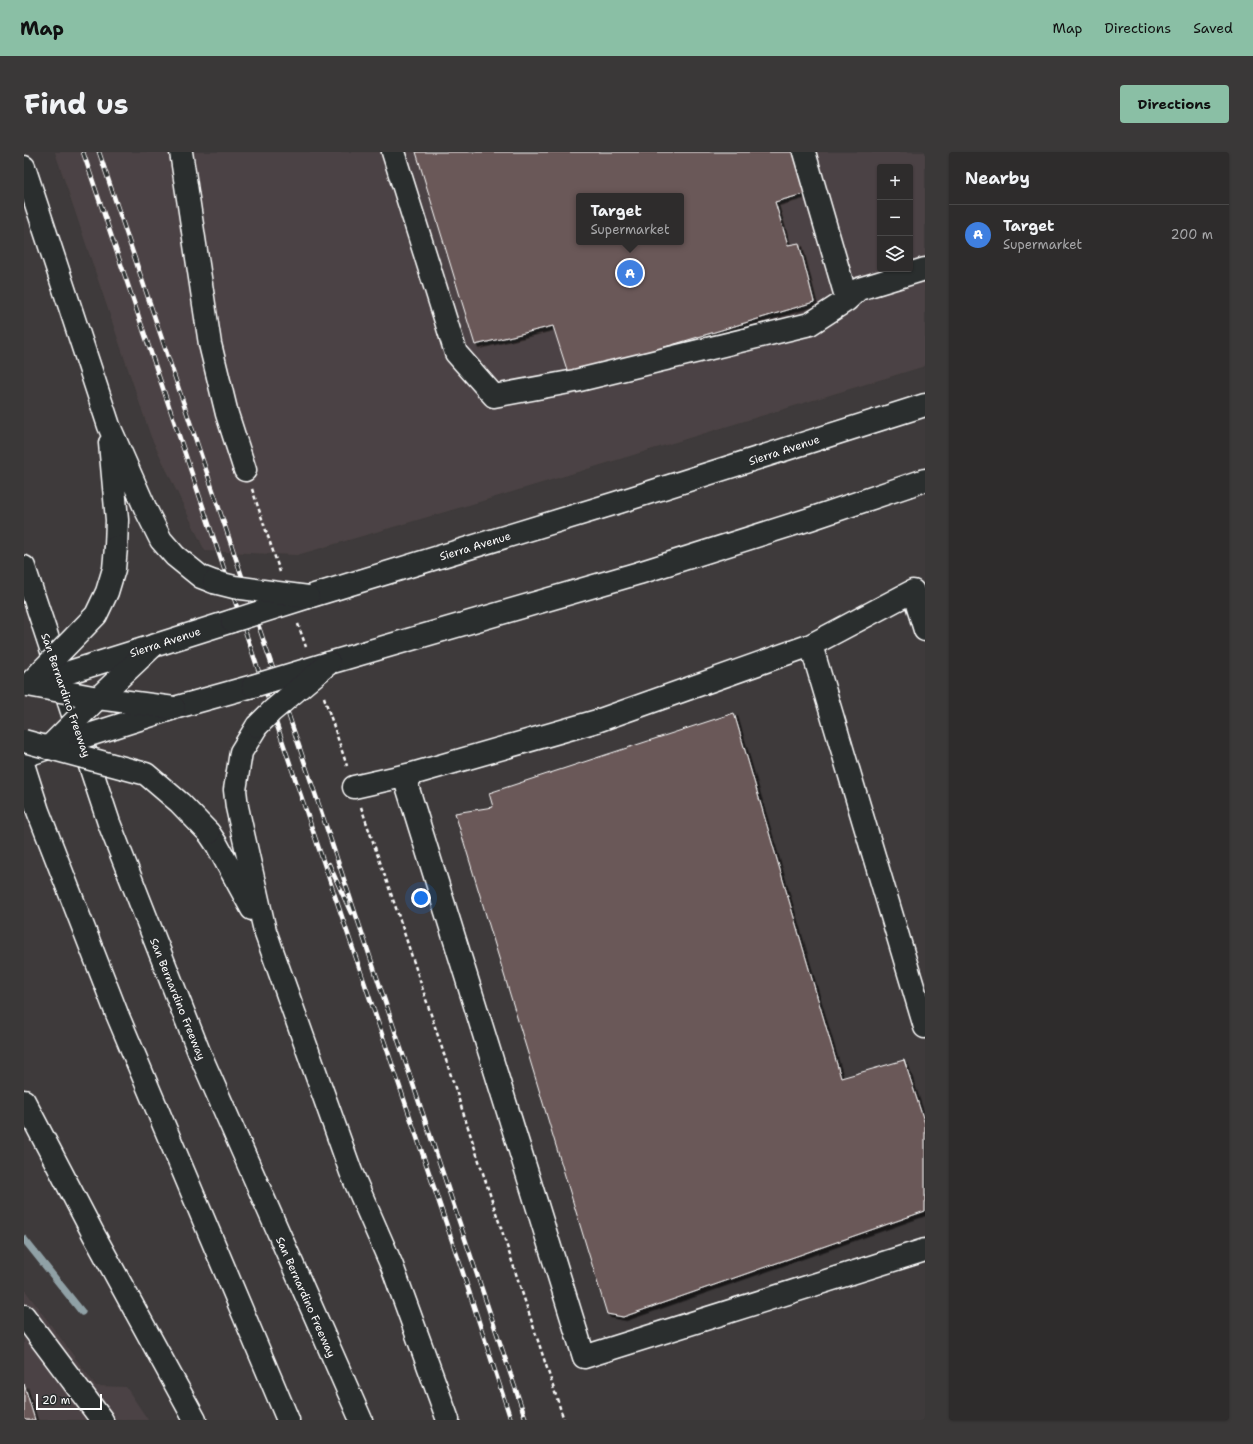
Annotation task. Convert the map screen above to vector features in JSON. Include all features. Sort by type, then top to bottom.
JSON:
[{"type":"main road","points":[[181,152],[210,344],[227,414],[245,470]]},
{"type":"main road","points":[[393,152],[456,353],[494,396],[575,381],[810,324],[847,300],[859,289],[925,269]]},
{"type":"main road","points":[[804,152],[847,300]]},
{"type":"main road","points":[[24,167],[109,426],[161,540],[175,556],[188,567],[201,576],[214,582],[234,587],[308,596]]},
{"type":"main road","name":"Sierra Avenue","points":[[25,687],[308,596],[616,503],[925,405]]},
{"type":"main road","points":[[25,687],[96,615],[107,592],[114,569],[117,520],[109,426]]},
{"type":"main road","points":[[24,756],[174,708],[639,573],[810,519],[925,480]]},
{"type":"main road","name":"San Bernardino Freeway","points":[[24,567],[110,824],[198,1052],[361,1420]]},
{"type":"main road","points":[[354,787],[404,776],[597,721],[811,645],[913,591],[925,630]]},
{"type":"main road","points":[[811,645],[925,1027]]},
{"type":"main road","points":[[153,646],[48,748],[24,766],[38,811],[117,1014],[288,1420]]},
{"type":"main road","points":[[329,663],[272,711],[258,726],[241,752],[235,790],[241,827],[265,931],[350,1172],[392,1266],[448,1420]]},
{"type":"main road","points":[[25,687],[174,708]]},
{"type":"main road","points":[[24,741],[146,774],[180,802],[209,833],[265,931]]},
{"type":"main road","points":[[404,776],[584,1358],[925,1250]]},
{"type":"main road","points":[[24,1101],[94,1235],[195,1420]]},
{"type":"main road","points":[[24,1316],[102,1420]]},
{"type":"path","points":[[245,470],[282,575]]},
{"type":"path","points":[[297,621],[308,651]]},
{"type":"path","points":[[323,696],[398,914],[564,1420]]},
{"type":"shaded area","points":[[55,152],[925,152],[925,366],[479,502],[297,555],[205,551],[151,437]]},
{"type":"shaded area","points":[[24,1289],[96,1386],[126,1387],[148,1420],[24,1420]]},
{"type":"building","points":[[416,152],[794,152],[807,193],[775,202],[788,245],[799,243],[814,302],[569,376],[553,326],[475,345]]},
{"type":"building","points":[[734,713],[841,1078],[904,1060],[925,1124],[925,1211],[623,1317],[607,1314],[455,813],[493,807],[489,793]]},
{"type":"building","points":[[24,1384],[35,1420],[24,1420]]},
{"type":"waterway","points":[[24,1239],[82,1312]]},
{"type":"railway","points":[[83,152],[462,1270],[511,1420]]},
{"type":"railway","points":[[99,152],[526,1420]]},
{"type":"railway","points":[[329,864],[351,913]]},
{"type":"place","name":"Target","points":[[630,273]]}]
